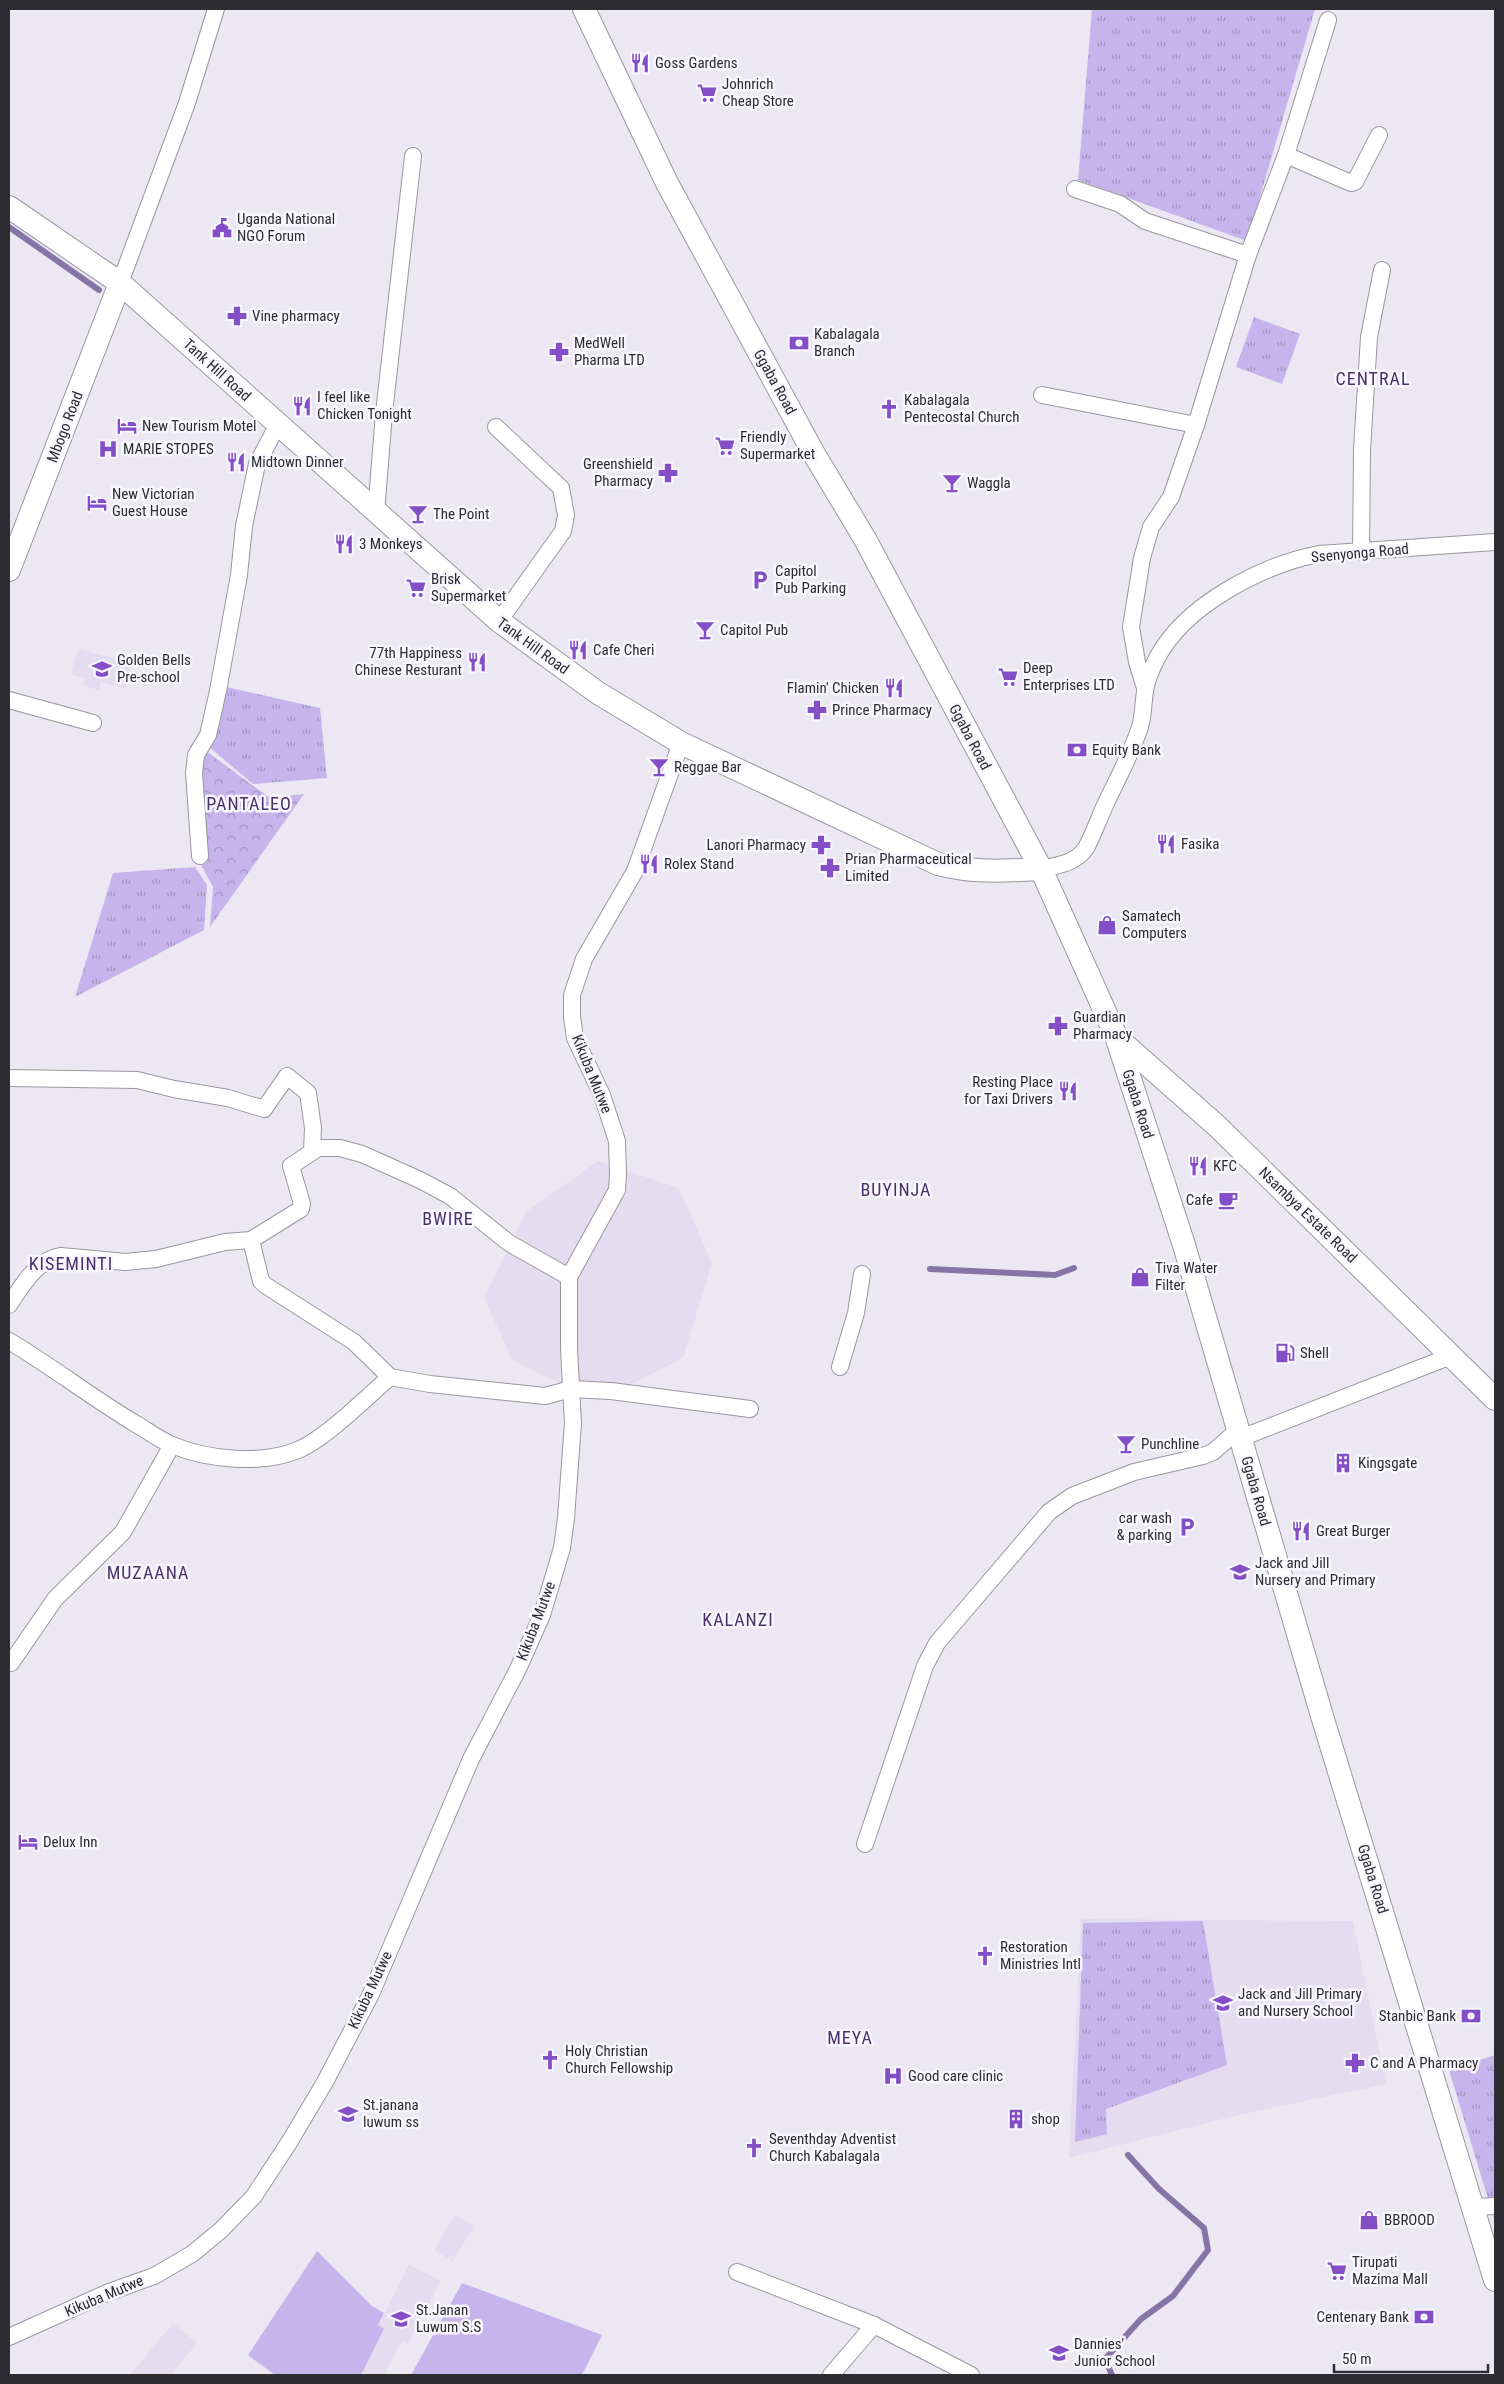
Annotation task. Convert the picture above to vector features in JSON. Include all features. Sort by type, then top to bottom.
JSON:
[{"type":"main road","name":"Ggaba Road","points":[[584,9],[667,183],[814,454],[865,539],[1041,869],[1116,1036],[1184,1245],[1322,1716],[1485,2207],[1495,2280]]},
{"type":"main road","name":"Tank Hill Road","points":[[9,207],[120,283],[499,621],[598,693],[681,743],[938,864],[962,870],[984,872],[1041,869]]},
{"type":"main road","name":"Mbogo Road","points":[[9,570],[120,283]]},
{"type":"main road","name":"Nsambya Estate Road","points":[[1116,1036],[1217,1126],[1495,1399]]},
{"type":"street","points":[[120,283],[187,104],[216,9]]},
{"type":"street","points":[[1145,688],[1135,654],[1131,627],[1142,558],[1151,527],[1171,497],[1196,425],[1248,255],[1286,155],[1328,20]]},
{"type":"street","points":[[1286,155],[1351,183],[1355,182],[1379,134]]},
{"type":"street","points":[[376,513],[385,403],[412,156]]},
{"type":"street","points":[[1075,189],[1120,204],[1145,221],[1248,255]]},
{"type":"street","points":[[1361,552],[1362,450],[1368,337],[1382,270]]},
{"type":"street","points":[[1042,395],[1196,425]]},
{"type":"street","points":[[200,856],[194,773],[196,755],[208,736],[218,691],[239,575],[244,526],[257,464],[278,424]]},
{"type":"street","points":[[496,427],[561,488],[566,515],[563,531],[499,621]]},
{"type":"street","name":"Ssenyonga Road","points":[[1041,869],[1072,862],[1081,856],[1125,766],[1140,725],[1146,700],[1145,688],[1157,658],[1166,643],[1200,611],[1228,590],[1252,575],[1297,558],[1337,552],[1361,552],[1495,542]]},
{"type":"street","points":[[9,700],[93,723]]},
{"type":"street","name":"Kikuba Mutwe","points":[[9,2337],[108,2292],[154,2276],[192,2254],[221,2230],[254,2196],[325,2082],[371,1994],[471,1760],[518,1669],[542,1615],[562,1548],[566,1518],[573,1423],[569,1277],[616,1190],[618,1174],[616,1141],[602,1096],[575,1038],[572,1017],[572,995],[584,958],[635,871],[681,743]]},
{"type":"street","points":[[9,1078],[138,1080],[174,1089],[228,1098],[264,1109],[287,1076],[308,1093],[314,1128],[312,1152]]},
{"type":"street","points":[[9,1305],[35,1270],[53,1258],[61,1256],[125,1262],[156,1259],[225,1242],[251,1240],[301,1209],[302,1204],[292,1166],[318,1148],[340,1148],[362,1154],[420,1180],[450,1196],[509,1243],[569,1277]]},
{"type":"street","points":[[251,1240],[261,1281],[265,1285],[354,1342],[390,1377],[430,1384],[545,1396],[571,1389],[611,1390],[750,1409]]},
{"type":"street","points":[[840,1366],[856,1313],[862,1274]]},
{"type":"street","points":[[9,1341],[32,1354],[96,1400],[172,1445],[235,1460],[277,1457],[299,1450],[314,1441],[390,1377]]},
{"type":"street","points":[[865,1844],[925,1666],[937,1643],[1020,1543],[1049,1512],[1072,1496],[1134,1472],[1203,1456],[1213,1452],[1239,1434],[1451,1356]]},
{"type":"street","points":[[11,1663],[55,1599],[123,1532],[172,1445]]},
{"type":"street","points":[[737,2272],[874,2325],[971,2375]]},
{"type":"street","points":[[831,2375],[874,2325]]},
{"type":"shaded area","name":"Golden Bells Pre-school","points":[[78,649],[132,663],[126,689],[101,682],[99,690],[83,686],[85,678],[71,674]]},
{"type":"shaded area","points":[[598,1161],[679,1188],[712,1263],[683,1358],[597,1401],[513,1361],[484,1298],[527,1211]]},
{"type":"shaded area","name":"Jack and Jill Primary and Nursery School","points":[[1081,1919],[1353,1921],[1386,2084],[1238,2115],[1069,2158]]},
{"type":"shaded area","points":[[455,2215],[474,2226],[453,2261],[434,2250]]},
{"type":"shaded area","name":"St.Janan Luwum S.S","points":[[409,2265],[441,2281],[408,2344],[402,2341],[384,2375],[369,2375],[362,2372],[384,2329],[378,2326]]},
{"type":"shaded area","points":[[173,2323],[197,2343],[171,2375],[130,2375]]},
{"type":"green space","points":[[1092,9],[1315,9],[1247,241],[1078,180]]},
{"type":"green space","points":[[1254,317],[1300,334],[1282,384],[1236,367]]},
{"type":"green space","points":[[222,686],[320,708],[327,778],[253,784],[209,747]]},
{"type":"green space","points":[[206,751],[270,798],[304,794],[210,927],[213,887],[201,865],[197,757]]},
{"type":"green space","points":[[195,867],[207,885],[204,930],[75,997],[113,873]]},
{"type":"green space","points":[[1203,1921],[1227,2065],[1106,2109],[1107,2134],[1075,2142],[1083,1923]]},
{"type":"green space","points":[[1495,2055],[1495,2222],[1449,2070]]},
{"type":"green space","points":[[317,2251],[372,2306],[384,2313],[378,2325],[384,2329],[361,2375],[275,2375],[248,2355]]},
{"type":"green space","points":[[462,2283],[602,2335],[582,2375],[411,2375]]},
{"type":"waterway","points":[[9,227],[99,290]]},
{"type":"waterway","points":[[930,1269],[1055,1275],[1074,1268]]},
{"type":"waterway","points":[[1112,2375],[1105,2359],[1141,2319],[1173,2296],[1208,2250],[1204,2228],[1159,2189],[1128,2155]]},
{"type":"place","name":"Goss Gardens","points":[[640,63]]},
{"type":"place","name":"Johnrich Cheap Store","points":[[707,93]]},
{"type":"place","name":"Uganda National NGO Forum","points":[[222,228]]},
{"type":"place","name":"Vine pharmacy","points":[[237,316]]},
{"type":"place","name":"Kabalagala Branch","points":[[799,343]]},
{"type":"place","name":"MedWell Pharma LTD","points":[[559,352]]},
{"type":"place","name":"I feel like Chicken Tonight","points":[[302,406]]},
{"type":"place","name":"Kabalagala Pentecostal Church","points":[[889,409]]},
{"type":"place","name":"New Tourism Motel","points":[[127,426]]},
{"type":"place","name":"Friendly Supermarket","points":[[725,446]]},
{"type":"place","name":"MARIE STOPES","points":[[108,449]]},
{"type":"place","name":"Midtown Dinner","points":[[236,462]]},
{"type":"place","name":"Greenshield Pharmacy","points":[[668,473]]},
{"type":"place","name":"Waggla","points":[[952,483]]},
{"type":"place","name":"New Victorian Guest House","points":[[97,503]]},
{"type":"place","name":"The Point","points":[[418,514]]},
{"type":"place","name":"3 Monkeys","points":[[344,544]]},
{"type":"place","name":"Capitol Pub Parking","points":[[760,580]]},
{"type":"place","name":"Brisk Supermarket","points":[[416,588]]},
{"type":"place","name":"Capitol Pub","points":[[705,630]]},
{"type":"place","name":"Cafe Cheri","points":[[578,650]]},
{"type":"place","name":"77th Happiness Chinese Resturant","points":[[477,662]]},
{"type":"place","name":"Golden Bells Pre-school","points":[[102,669]]},
{"type":"place","name":"Deep Enterprises LTD","points":[[1008,677]]},
{"type":"place","name":"Flamin' Chicken","points":[[894,688]]},
{"type":"place","name":"Prince Pharmacy","points":[[817,710]]},
{"type":"place","name":"Equity Bank","points":[[1077,750]]},
{"type":"place","name":"Reggae Bar","points":[[659,767]]},
{"type":"place","name":"Fasika","points":[[1166,844]]},
{"type":"place","name":"Lanori Pharmacy","points":[[821,845]]},
{"type":"place","name":"Rolex Stand","points":[[649,864]]},
{"type":"place","name":"Prian Pharmaceutical Limited","points":[[830,868]]},
{"type":"place","name":"Samatech Computers","points":[[1107,925]]},
{"type":"place","name":"Guardian Pharmacy","points":[[1058,1026]]},
{"type":"place","name":"Resting Place for Taxi Drivers","points":[[1068,1091]]},
{"type":"place","name":"KFC","points":[[1198,1166]]},
{"type":"place","name":"Cafe","points":[[1228,1200]]},
{"type":"place","name":"Tiva Water Filter","points":[[1140,1277]]},
{"type":"place","name":"Shell","points":[[1285,1353]]},
{"type":"place","name":"Punchline","points":[[1126,1444]]},
{"type":"place","name":"Kingsgate","points":[[1343,1463]]},
{"type":"place","name":"car wash & parking","points":[[1187,1527]]},
{"type":"place","name":"Great Burger","points":[[1301,1531]]},
{"type":"place","name":"Jack and Jill Nursery and Primary","points":[[1240,1572]]},
{"type":"place","name":"Delux Inn","points":[[28,1842]]},
{"type":"place","name":"Restoration Ministries Intl","points":[[985,1956]]},
{"type":"place","name":"Jack and Jill Primary and Nursery School","points":[[1223,2003]]},
{"type":"place","name":"Stanbic Bank","points":[[1471,2016]]},
{"type":"place","name":"Holy Christian Church Fellowship","points":[[550,2060]]},
{"type":"place","name":"C and A Pharmacy","points":[[1355,2063]]},
{"type":"place","name":"Good care clinic","points":[[893,2076]]},
{"type":"place","name":"St.janana luwum ss","points":[[348,2114]]},
{"type":"place","name":"shop","points":[[1016,2119]]},
{"type":"place","name":"Seventhday Adventist Church Kabalagala","points":[[754,2148]]},
{"type":"place","name":"BBROOD","points":[[1369,2220]]},
{"type":"place","name":"Tirupati Mazima Mall","points":[[1337,2271]]},
{"type":"place","name":"Centenary Bank","points":[[1424,2317]]},
{"type":"place","name":"St.Janan Luwum S.S","points":[[401,2319]]},
{"type":"place","name":"Dannies' Junior School","points":[[1059,2353]]},
{"type":"district","name":"CENTRAL","points":[[1373,378]]},
{"type":"district","name":"PANTALEO","points":[[249,803]]},
{"type":"district","name":"BUYINJA","points":[[896,1189]]},
{"type":"district","name":"BWIRE","points":[[448,1218]]},
{"type":"district","name":"KISEMINTI","points":[[71,1263]]},
{"type":"district","name":"MUZAANA","points":[[148,1572]]},
{"type":"district","name":"KALANZI","points":[[738,1619]]},
{"type":"district","name":"MEYA","points":[[850,2037]]}]
